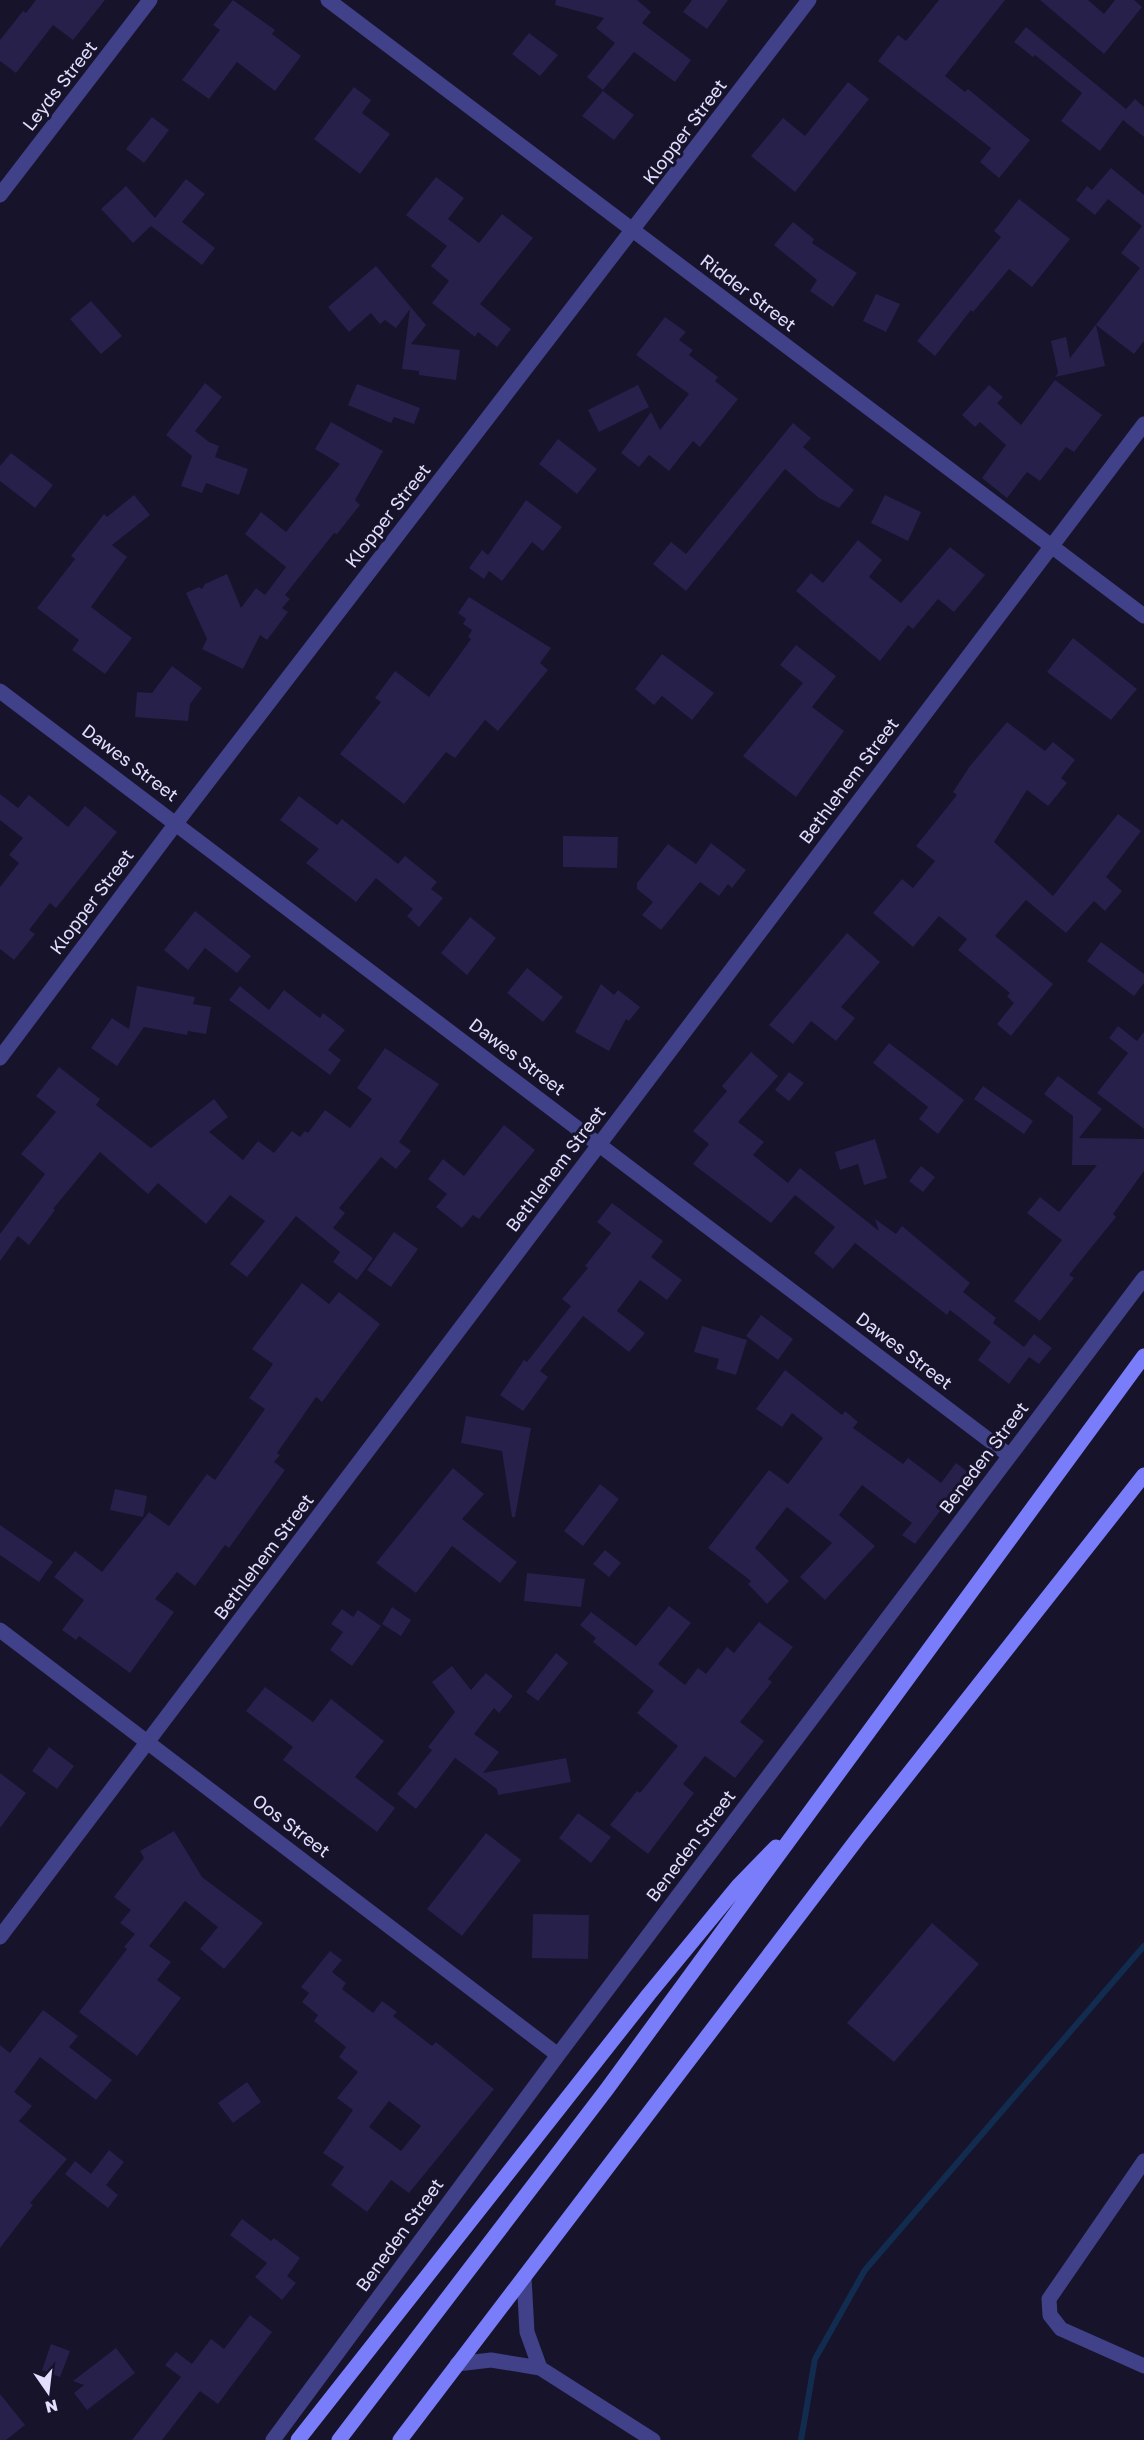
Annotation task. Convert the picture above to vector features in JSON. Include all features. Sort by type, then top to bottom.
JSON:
[{"type":"main road","points":[[339,2440],[607,2089],[822,1799],[1144,1356]]},
{"type":"main road","points":[[400,2440],[858,1838],[1144,1475]]},
{"type":"main road","points":[[298,2440],[486,2198],[657,1985],[738,1886],[822,1799]]},
{"type":"street","name":"Leyds Street","points":[[0,195],[150,0]]},
{"type":"street","name":"Ridder Street","points":[[328,0],[1144,616]]},
{"type":"street","name":"Klopper Street","points":[[0,1058],[177,822],[809,0]]},
{"type":"street","name":"Bethlehem Street","points":[[0,1937],[149,1743],[1144,424]]},
{"type":"street","name":"Dawes Street","points":[[0,691],[177,822],[1010,1456]]},
{"type":"street","name":"Beneden Street","points":[[273,2440],[558,2055],[1144,1278]]},
{"type":"street","name":"Oos Street","points":[[0,1630],[558,2055]]},
{"type":"street","points":[[1144,2161],[1049,2299],[1050,2316],[1061,2329],[1144,2366]]},
{"type":"street","points":[[524,2277],[527,2332],[540,2368]]},
{"type":"street","points":[[457,2364],[491,2360],[540,2368],[653,2440]]},
{"type":"building","points":[[36,0],[105,0],[73,40],[53,25],[16,73],[0,61],[0,40],[23,11],[26,13]]},
{"type":"building","points":[[233,0],[275,30],[272,34],[301,56],[275,91],[237,62],[209,99],[182,80],[220,30],[213,25]]},
{"type":"building","points":[[556,0],[637,0],[651,12],[642,23],[691,60],[675,82],[634,52],[603,90],[587,77],[615,43],[596,28],[604,18],[555,5]]},
{"type":"building","points":[[692,0],[728,0],[707,29],[683,12]]},
{"type":"building","points":[[939,0],[1005,0],[945,76],[965,92],[968,89],[1030,140],[999,178],[980,162],[991,148],[878,61],[898,35],[906,41]]},
{"type":"building","points":[[1040,0],[1088,0],[1104,14],[1115,0],[1134,0],[1142,7],[1104,54]]},
{"type":"building","points":[[1026,27],[1126,109],[1135,99],[1144,107],[1144,137],[1123,120],[1100,151],[1061,121],[1082,93],[1035,55],[1033,57],[1014,42]]},
{"type":"building","points":[[529,33],[558,55],[540,76],[512,54]]},
{"type":"building","points":[[848,82],[869,99],[795,192],[751,156],[783,118],[805,136]]},
{"type":"building","points":[[354,87],[371,100],[362,113],[390,134],[360,174],[314,139]]},
{"type":"building","points":[[603,91],[634,115],[614,140],[582,116]]},
{"type":"building","points":[[152,117],[169,130],[144,163],[126,149]]},
{"type":"building","points":[[1111,168],[1144,195],[1144,341],[1134,354],[1096,325],[1105,366],[1055,377],[1058,373],[1051,341],[1066,337],[1070,358],[1140,268],[1121,253],[1142,226],[1108,199],[1095,215],[1076,200],[1087,186],[1092,190]]},
{"type":"building","points":[[436,177],[464,198],[448,219],[479,243],[502,214],[533,238],[480,304],[511,329],[497,347],[478,332],[475,337],[432,303],[449,281],[431,266],[447,246],[406,215]]},
{"type":"building","points":[[186,179],[205,194],[182,222],[215,248],[202,265],[151,226],[133,243],[101,209],[126,186],[155,218]]},
{"type":"building","points":[[1019,199],[1070,239],[1032,287],[1009,269],[973,312],[971,310],[935,356],[917,341],[1001,237],[994,231]]},
{"type":"building","points":[[793,222],[814,239],[812,243],[857,273],[833,307],[810,291],[817,280],[774,245]]},
{"type":"building","points":[[376,266],[426,325],[411,344],[460,350],[456,380],[419,375],[419,371],[402,369],[410,309],[396,328],[385,320],[380,324],[371,313],[349,332],[328,307]]},
{"type":"building","points":[[876,294],[900,304],[886,332],[863,321]]},
{"type":"building","points":[[91,301],[122,336],[101,354],[70,319]]},
{"type":"building","points":[[665,317],[686,332],[679,340],[693,350],[689,355],[718,377],[715,381],[738,399],[700,447],[693,441],[669,471],[649,455],[639,467],[621,453],[651,412],[660,430],[689,394],[636,355]]},
{"type":"building","points":[[1055,380],[1102,415],[1074,452],[1066,447],[1040,481],[1027,472],[1007,498],[982,478],[1006,445],[980,422],[975,427],[962,415],[989,385],[1003,397],[997,403],[1021,425]]},
{"type":"building","points":[[205,383],[222,397],[195,431],[209,442],[219,446],[215,457],[248,469],[239,495],[206,483],[202,493],[181,486],[192,456],[166,435]]},
{"type":"building","points":[[357,384],[420,408],[414,424],[394,417],[391,423],[348,405]]},
{"type":"building","points":[[638,385],[649,407],[599,432],[588,410]]},
{"type":"building","points":[[331,422],[383,451],[355,500],[360,505],[337,534],[334,533],[285,595],[290,599],[282,608],[288,612],[267,640],[260,635],[243,669],[202,649],[207,639],[186,593],[199,587],[202,589],[205,584],[227,574],[241,608],[256,588],[265,595],[286,567],[245,534],[261,512],[286,532],[340,464],[315,449]]},
{"type":"building","points":[[793,423],[811,438],[803,447],[854,490],[839,508],[819,498],[785,469],[686,591],[653,564],[671,542],[686,554]]},
{"type":"building","points":[[558,439],[597,469],[577,494],[539,464]]},
{"type":"building","points":[[11,453],[53,485],[35,508],[0,481],[0,466]]},
{"type":"building","points":[[134,495],[150,515],[112,545],[127,557],[91,607],[132,638],[105,674],[72,650],[79,640],[37,608],[75,559],[71,556],[104,514],[107,517]]},
{"type":"building","points":[[885,495],[921,512],[908,541],[871,523]]},
{"type":"building","points":[[526,500],[562,527],[543,551],[532,542],[502,581],[489,571],[484,579],[469,568],[482,550],[488,555]]},
{"type":"building","points":[[858,540],[882,560],[869,577],[901,603],[950,547],[985,575],[954,612],[938,599],[913,629],[908,625],[880,661],[796,591],[811,573],[823,583]]},
{"type":"building","points":[[469,597],[551,648],[540,663],[548,670],[498,731],[485,720],[455,758],[446,752],[404,804],[340,754],[381,702],[375,698],[395,671],[429,697],[471,639],[468,637],[472,630],[463,624],[466,619],[458,613]]},
{"type":"building","points":[[1073,638],[1137,689],[1111,720],[1047,672]]},
{"type":"building","points":[[796,645],[836,676],[812,707],[844,731],[796,797],[743,756],[803,683],[780,665]]},
{"type":"building","points":[[662,654],[714,693],[692,720],[662,696],[654,705],[635,689]]},
{"type":"building","points":[[172,666],[202,688],[190,704],[188,721],[135,717],[137,692],[152,693]]},
{"type":"building","points":[[1007,722],[1045,751],[1053,742],[1075,760],[1061,778],[1067,783],[1048,806],[1027,790],[994,842],[1053,896],[1118,814],[1141,831],[1106,877],[1122,891],[1105,911],[1094,901],[1066,933],[1026,900],[995,936],[1053,984],[1011,1036],[997,1024],[1014,1003],[1007,996],[1010,993],[958,950],[967,939],[939,916],[913,947],[873,913],[902,879],[913,888],[935,861],[916,846],[957,795],[953,792],[970,766]]},
{"type":"building","points":[[0,794],[18,808],[29,795],[68,827],[85,806],[117,832],[56,908],[50,903],[29,930],[35,934],[14,960],[0,949],[0,887],[19,863],[9,855],[23,838],[0,820]]},
{"type":"building","points":[[299,796],[337,825],[342,819],[398,864],[405,856],[437,882],[431,889],[443,898],[419,927],[407,916],[413,909],[376,878],[356,902],[306,863],[319,849],[280,820]]},
{"type":"building","points":[[563,836],[618,837],[617,868],[563,867]]},
{"type":"building","points":[[711,843],[746,870],[732,888],[728,884],[719,896],[700,882],[661,930],[642,915],[653,902],[637,889],[637,883],[668,844],[696,864]]},
{"type":"building","points":[[195,911],[251,956],[237,973],[205,948],[188,970],[164,950]]},
{"type":"building","points":[[470,917],[496,938],[467,975],[441,953]]},
{"type":"building","points":[[847,933],[880,962],[841,1007],[855,1018],[836,1041],[811,1021],[793,1044],[769,1025]]},
{"type":"building","points":[[1101,942],[1144,974],[1144,983],[1134,996],[1087,961]]},
{"type":"building","points":[[527,968],[563,997],[543,1022],[507,993]]},
{"type":"building","points":[[601,984],[614,995],[618,990],[640,1007],[629,1021],[626,1019],[609,1051],[575,1032]]},
{"type":"building","points":[[137,986],[195,997],[193,1004],[211,1007],[206,1034],[188,1031],[187,1035],[144,1027],[117,1066],[91,1048],[112,1018],[129,1029]]},
{"type":"building","points":[[240,986],[269,1010],[284,990],[320,1018],[323,1013],[345,1030],[328,1050],[341,1060],[330,1075],[229,1000]]},
{"type":"building","points":[[1118,1026],[1137,1041],[1144,1032],[1144,1129],[1097,1093],[1128,1053],[1109,1038]]},
{"type":"building","points":[[889,1043],[964,1100],[938,1134],[919,1119],[928,1107],[873,1063]]},
{"type":"building","points":[[385,1048],[439,1084],[399,1142],[411,1151],[396,1169],[381,1157],[339,1208],[345,1213],[333,1228],[373,1258],[357,1280],[333,1262],[340,1252],[296,1216],[247,1277],[230,1264],[265,1221],[230,1195],[206,1224],[158,1183],[148,1194],[100,1152],[53,1209],[55,1210],[29,1245],[18,1236],[0,1261],[0,1234],[45,1174],[21,1154],[56,1112],[36,1096],[59,1067],[100,1099],[96,1105],[151,1148],[214,1099],[228,1117],[209,1132],[243,1160],[258,1141],[274,1153],[292,1131],[300,1137],[305,1131],[308,1133],[325,1110],[350,1128],[372,1099],[357,1088]]},
{"type":"building","points":[[751,1052],[778,1076],[738,1122],[764,1142],[753,1155],[788,1183],[800,1168],[879,1231],[875,1219],[896,1234],[902,1226],[970,1283],[963,1292],[996,1318],[993,1323],[1024,1347],[1034,1334],[1052,1348],[1039,1364],[1029,1357],[1009,1384],[978,1360],[991,1342],[950,1310],[947,1315],[855,1243],[833,1269],[814,1253],[835,1227],[795,1195],[771,1223],[693,1164],[709,1144],[693,1131],[727,1091],[722,1086]]},
{"type":"building","points":[[789,1072],[804,1083],[789,1101],[775,1090]]},
{"type":"building","points":[[1058,1076],[1102,1109],[1079,1138],[1144,1139],[1144,1171],[1113,1214],[1116,1217],[1069,1275],[1074,1278],[1040,1321],[1014,1301],[1062,1240],[1027,1213],[1040,1197],[1059,1212],[1097,1165],[1072,1165],[1073,1116],[1044,1094]]},
{"type":"building","points":[[983,1086],[1033,1121],[1024,1134],[974,1099]]},
{"type":"building","points":[[504,1125],[535,1150],[479,1219],[473,1215],[462,1228],[436,1207],[447,1194],[428,1179],[443,1159],[464,1176]]},
{"type":"building","points":[[875,1139],[887,1178],[864,1185],[858,1164],[840,1170],[835,1152]]},
{"type":"building","points":[[921,1166],[935,1177],[923,1192],[909,1181]]},
{"type":"building","points":[[612,1203],[663,1241],[651,1257],[682,1280],[667,1300],[640,1280],[617,1311],[645,1333],[629,1352],[583,1316],[540,1371],[548,1377],[523,1411],[500,1395],[524,1360],[527,1362],[571,1306],[562,1299],[588,1268],[585,1266],[611,1233],[597,1222]]},
{"type":"building","points":[[394,1232],[418,1249],[391,1287],[367,1270]]},
{"type":"building","points":[[302,1283],[329,1304],[339,1292],[380,1324],[322,1402],[316,1397],[277,1453],[280,1455],[274,1462],[285,1470],[229,1548],[225,1545],[195,1586],[177,1572],[155,1599],[174,1612],[130,1673],[79,1636],[76,1640],[62,1630],[84,1600],[54,1577],[75,1551],[102,1572],[149,1512],[169,1526],[207,1474],[215,1480],[265,1409],[249,1398],[273,1364],[252,1349]]},
{"type":"building","points":[[761,1315],[793,1339],[778,1360],[746,1336]]},
{"type":"building","points":[[702,1326],[747,1340],[736,1375],[716,1369],[719,1359],[694,1352]]},
{"type":"building","points":[[785,1370],[842,1415],[845,1411],[858,1422],[853,1428],[903,1464],[908,1458],[941,1483],[956,1463],[969,1473],[915,1544],[902,1535],[912,1523],[862,1485],[839,1515],[875,1546],[825,1600],[800,1577],[832,1543],[787,1507],[755,1548],[789,1581],[767,1604],[748,1584],[751,1581],[708,1548],[769,1470],[788,1484],[823,1438],[792,1413],[782,1427],[756,1409]]},
{"type":"building","points":[[466,1416],[531,1428],[515,1517],[512,1517],[502,1451],[461,1443]]},
{"type":"building","points":[[453,1468],[484,1494],[462,1519],[517,1562],[500,1583],[452,1546],[416,1593],[376,1563]]},
{"type":"building","points":[[600,1484],[619,1499],[583,1546],[564,1531]]},
{"type":"building","points":[[115,1489],[147,1496],[143,1517],[110,1510]]},
{"type":"building","points":[[0,1525],[53,1562],[39,1582],[0,1555]]},
{"type":"building","points":[[605,1550],[621,1563],[609,1577],[593,1564]]},
{"type":"building","points":[[527,1573],[585,1579],[581,1607],[524,1601]]},
{"type":"building","points":[[669,1606],[691,1623],[658,1664],[685,1685],[698,1668],[706,1674],[727,1647],[734,1653],[759,1622],[793,1647],[768,1679],[772,1682],[740,1722],[764,1741],[735,1778],[705,1756],[683,1784],[694,1793],[648,1854],[610,1825],[637,1791],[640,1793],[678,1746],[637,1713],[654,1691],[593,1642],[596,1638],[580,1625],[591,1612],[636,1646]]},
{"type":"building","points":[[392,1607],[411,1620],[401,1636],[382,1624]]},
{"type":"building","points":[[342,1609],[353,1617],[358,1610],[381,1626],[352,1666],[330,1650],[343,1632],[331,1624]]},
{"type":"building","points":[[556,1653],[568,1663],[538,1701],[526,1692]]},
{"type":"building","points":[[452,1666],[471,1690],[486,1673],[513,1696],[499,1713],[494,1708],[474,1734],[499,1752],[483,1773],[566,1758],[571,1782],[498,1795],[497,1789],[455,1758],[416,1809],[397,1794],[432,1750],[428,1747],[455,1712],[432,1682]]},
{"type":"building","points":[[265,1687],[313,1722],[331,1699],[384,1741],[355,1777],[395,1808],[377,1832],[283,1760],[293,1747],[246,1711]]},
{"type":"building","points":[[49,1747],[74,1766],[57,1789],[32,1771]]},
{"type":"building","points":[[0,1773],[26,1793],[0,1828]]},
{"type":"building","points":[[578,1813],[611,1837],[591,1863],[559,1838]]},
{"type":"building","points":[[174,1831],[202,1877],[263,1923],[224,1969],[200,1949],[218,1927],[185,1901],[149,1946],[171,1962],[157,1980],[181,1998],[137,2056],[79,2012],[127,1949],[124,1947],[135,1934],[120,1923],[131,1910],[114,1897],[144,1858],[140,1851]]},
{"type":"building","points":[[486,1833],[521,1860],[462,1936],[427,1909]]},
{"type":"building","points":[[533,1914],[589,1915],[588,1959],[532,1958]]},
{"type":"building","points":[[932,1923],[979,1964],[894,2062],[847,2023]]},
{"type":"building","points":[[330,1951],[342,1960],[332,1972],[346,1983],[342,1989],[373,2013],[382,2001],[397,2012],[393,2016],[432,2046],[436,2042],[494,2089],[409,2193],[391,2180],[367,2212],[331,2185],[344,2167],[323,2153],[353,2110],[337,2098],[358,2072],[339,2057],[346,2047],[314,2021],[318,2015],[302,2002],[309,1993],[301,1987]],"holes":[[[389,2101],[421,2126],[401,2151],[369,2127]]]},
{"type":"building","points":[[43,2010],[78,2036],[69,2047],[112,2080],[96,2100],[40,2057],[14,2092],[32,2106],[19,2121],[67,2159],[30,2203],[33,2205],[0,2248],[0,2045],[10,2053]]},
{"type":"building","points":[[247,2082],[261,2102],[233,2123],[218,2103]]},
{"type":"building","points":[[109,2150],[124,2162],[106,2185],[118,2195],[108,2208],[65,2174],[75,2161],[91,2174]]},
{"type":"building","points":[[242,2219],[271,2241],[274,2238],[300,2258],[287,2276],[296,2283],[282,2300],[255,2277],[267,2263],[230,2235]]},
{"type":"building","points":[[250,2315],[272,2332],[218,2404],[200,2391],[162,2440],[132,2440],[181,2377],[165,2365],[176,2352],[192,2364],[211,2339],[224,2349]]},
{"type":"building","points":[[51,2344],[70,2351],[60,2377],[42,2370]]},
{"type":"building","points":[[116,2348],[135,2373],[87,2410],[74,2393],[84,2385],[73,2381]]},
{"type":"building","points":[[0,2394],[25,2425],[6,2440],[0,2440]]},
{"type":"waterway","points":[[801,2440],[815,2359],[865,2270],[1144,1946]]}]
